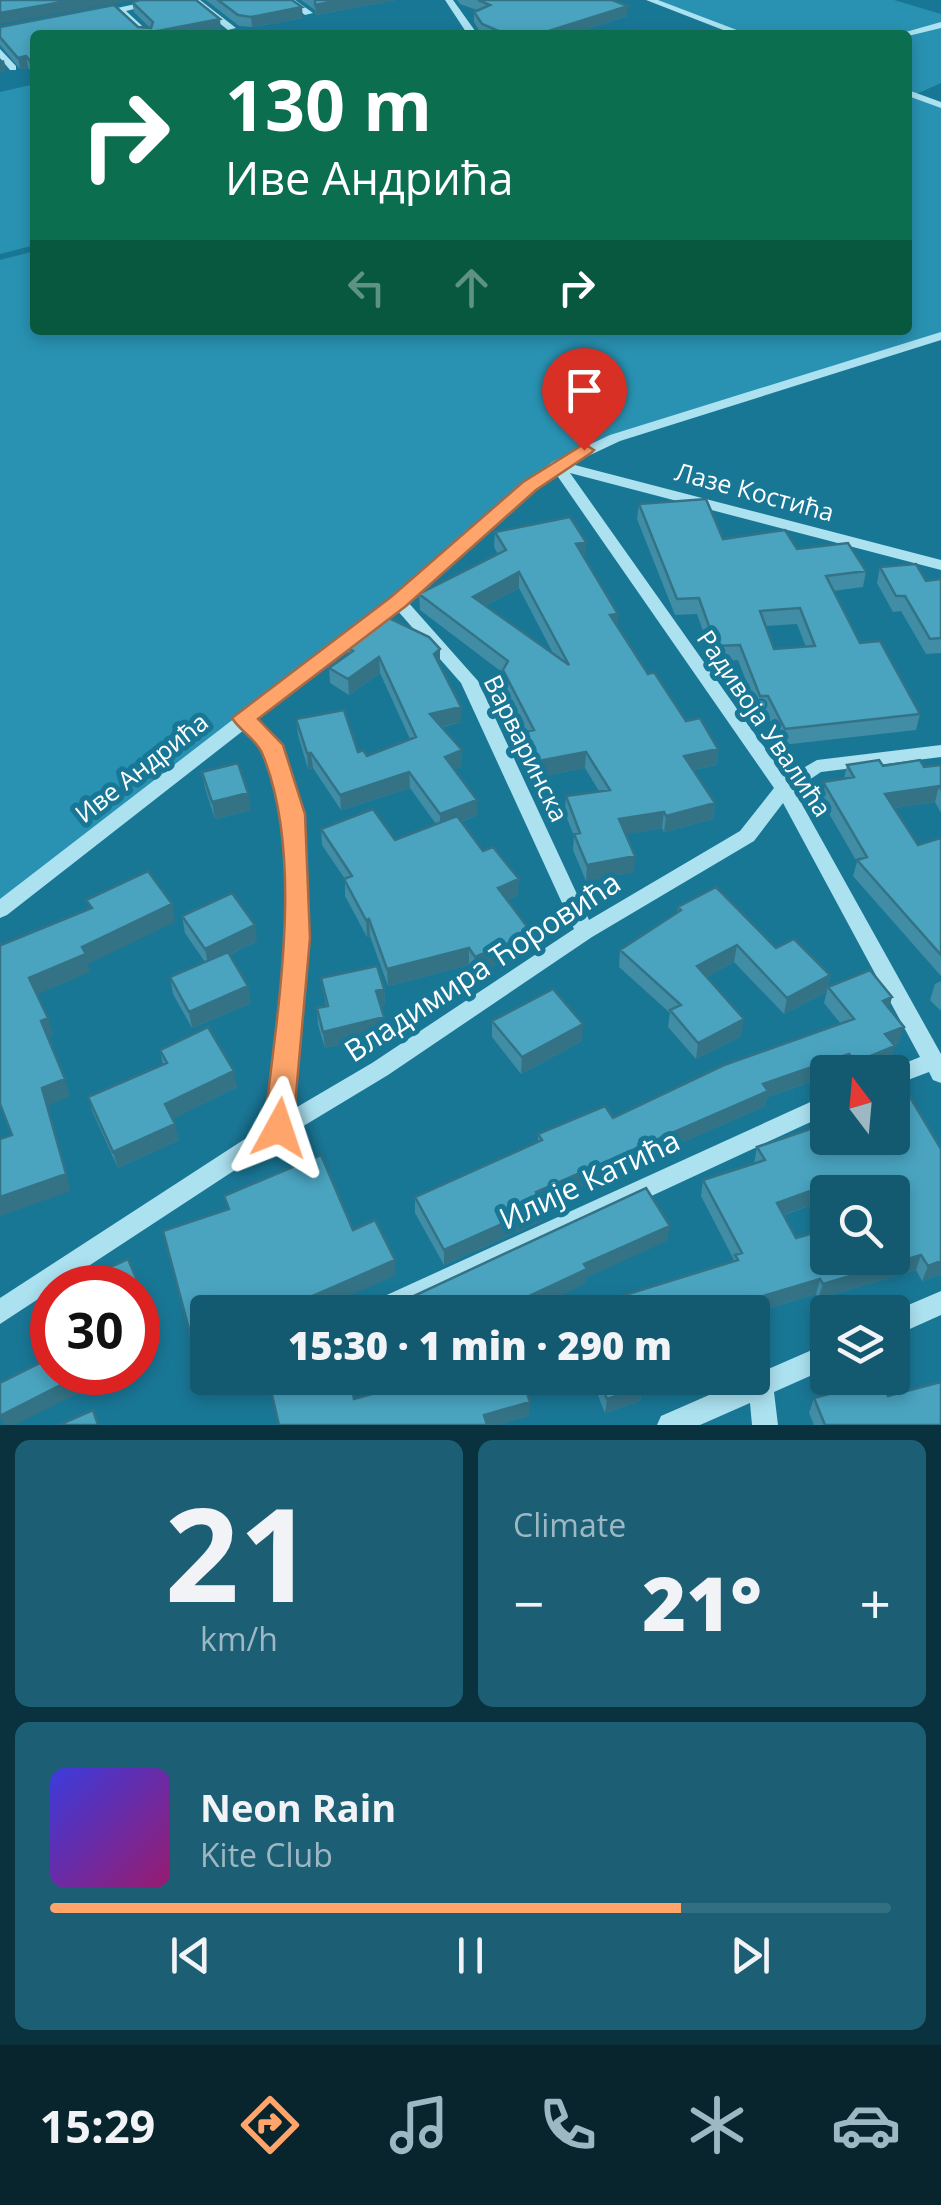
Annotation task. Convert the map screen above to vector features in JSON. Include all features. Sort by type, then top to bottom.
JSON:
[{"type":"street","points":[[84,16],[168,0]]},
{"type":"street","points":[[194,0],[231,28]]},
{"type":"street","points":[[289,0],[308,13]]},
{"type":"street","points":[[449,0],[470,30]]},
{"type":"street","points":[[650,0],[731,30]]},
{"type":"street","points":[[119,9],[142,30]]},
{"type":"street","points":[[912,32],[941,25]]},
{"type":"street","points":[[0,52],[13,68]]},
{"type":"street","points":[[912,94],[941,105]]},
{"type":"street","name":"Иве Андрића","points":[[0,910],[398,601],[557,465],[615,438],[941,336]]},
{"type":"street","name":"Лазе Костића","points":[[557,465],[941,565]]},
{"type":"street","name":"Радивоја Увалића","points":[[557,465],[784,788],[937,1067]]},
{"type":"street","name":"Варваринска","points":[[398,601],[470,681],[586,932]]},
{"type":"street","points":[[243,718],[271,745],[293,814],[297,938],[279,1128]]},
{"type":"street","points":[[784,788],[817,766],[941,751]]},
{"type":"street","name":"Владимира Ћоровића","points":[[0,1312],[586,932],[748,836],[784,788]]},
{"type":"street","points":[[910,1073],[937,1067]]},
{"type":"street","name":"Илије Катића","points":[[413,1295],[810,1111]]},
{"type":"street","points":[[910,1317],[941,1303]]},
{"type":"street","points":[[770,1382],[810,1364]]},
{"type":"street","points":[[670,1425],[740,1395]]},
{"type":"street","points":[[762,1395],[764,1425]]},
{"type":"shaded area","points":[[650,0],[894,0],[941,14],[941,83],[914,95],[941,105],[941,336],[584,449],[398,601],[0,910],[0,260],[30,252],[30,335],[912,335],[912,30],[731,30]]},
{"type":"shaded area","points":[[30,85],[30,246],[0,254],[0,92]]},
{"type":"building","points":[[0,0],[73,0],[0,13]]},
{"type":"building","points":[[196,0],[220,19],[163,30],[30,30],[29,60],[26,56],[18,58],[0,37],[0,27],[114,5],[138,27],[151,28],[153,22],[132,2]]},
{"type":"building","points":[[218,0],[292,0],[302,7],[251,17],[238,15]]},
{"type":"building","points":[[478,0],[612,0],[628,6],[552,30],[496,30],[482,24],[474,12],[490,5]]},
{"type":"building","points":[[706,499],[723,539],[785,530],[797,549],[848,543],[866,571],[826,576],[860,643],[880,641],[920,714],[785,729],[768,696],[760,696],[740,645],[716,646],[699,598],[677,599],[639,504]],"holes":[[[800,608],[815,646],[774,649],[760,611]]]},
{"type":"building","points":[[570,517],[586,542],[576,544],[618,614],[610,615],[648,674],[654,672],[686,721],[700,718],[718,749],[684,756],[715,803],[666,816],[664,812],[619,819],[635,856],[587,865],[574,834],[580,833],[566,796],[610,790],[586,752],[533,762],[521,733],[534,730],[503,670],[508,661],[419,594],[506,550],[495,532]],"holes":[[[519,572],[569,665],[473,597]]]},
{"type":"building","points":[[916,564],[926,581],[941,579],[941,638],[930,639],[905,596],[896,596],[880,567]]},
{"type":"building","points":[[387,617],[429,637],[440,649],[434,654],[461,707],[430,714],[462,750],[445,757],[477,800],[440,814],[409,772],[340,795],[311,753],[307,753],[296,719],[344,710],[358,752],[363,750],[367,756],[416,737],[379,657],[348,679],[329,668],[353,651],[347,648]]},
{"type":"building","points":[[879,760],[883,766],[920,760],[924,767],[941,765],[941,789],[939,786],[885,794],[918,845],[941,838],[941,955],[857,860],[867,857],[823,782],[854,777],[847,765]]},
{"type":"building","points":[[238,763],[248,793],[212,802],[202,772]]},
{"type":"building","points":[[373,809],[395,840],[457,816],[483,851],[493,847],[519,879],[498,888],[532,933],[475,957],[469,948],[387,969],[369,919],[366,920],[344,879],[352,876],[321,829]]},
{"type":"building","points":[[148,871],[172,904],[82,947],[86,954],[29,978],[48,1018],[41,1021],[65,1079],[42,1088],[66,1174],[0,1197],[0,1139],[12,1135],[0,1104],[0,942],[1,945],[92,908],[86,900]]},
{"type":"building","points":[[716,887],[776,948],[794,939],[830,975],[787,998],[737,945],[697,966],[744,1019],[698,1043],[670,1010],[681,1005],[620,950],[681,910],[678,907]]},
{"type":"building","points":[[232,893],[255,925],[205,949],[182,916]]},
{"type":"building","points":[[228,952],[248,986],[189,1012],[170,977]]},
{"type":"building","points":[[377,966],[384,989],[376,991],[384,1017],[323,1032],[317,1008],[328,1006],[321,978]]},
{"type":"building","points":[[870,970],[892,997],[883,1001],[904,1027],[885,1034],[895,1046],[873,1055],[810,1055],[810,1068],[763,1084],[768,1091],[536,1192],[544,1205],[444,1250],[415,1197],[542,1140],[538,1134],[605,1106],[613,1118],[724,1065],[854,1019],[828,987]]},
{"type":"building","points":[[553,989],[583,1024],[522,1057],[492,1021]]},
{"type":"building","points":[[208,1027],[234,1071],[165,1104],[175,1124],[113,1152],[88,1097],[167,1063],[160,1050]]},
{"type":"building","points":[[910,1097],[941,1149],[941,1261],[928,1266],[921,1255],[910,1258],[910,1175],[810,1175],[810,1191],[777,1203],[796,1238],[810,1234],[810,1275],[853,1275],[823,1284],[820,1279],[767,1295],[625,1295],[738,1260],[735,1255],[742,1253],[703,1180],[765,1160],[757,1147],[810,1129],[810,1155],[910,1155]]},
{"type":"building","points":[[321,1155],[353,1230],[375,1220],[395,1260],[315,1295],[190,1295],[190,1333],[163,1231],[229,1209],[224,1196]]},
{"type":"building","points":[[646,1188],[670,1226],[584,1264],[587,1269],[531,1295],[416,1295]]},
{"type":"building","points":[[30,1368],[30,1395],[41,1395],[0,1416],[0,1383]]},
{"type":"building","points":[[941,1382],[941,1425],[825,1425],[814,1398],[910,1395],[910,1390]]},
{"type":"building","points":[[272,1395],[353,1395],[354,1399],[369,1395],[528,1395],[530,1402],[484,1415],[487,1425],[279,1425]]},
{"type":"building","points":[[93,1410],[98,1425],[59,1425]]},
{"type":"route","points":[[279,1128],[297,938],[293,814],[271,745],[243,718],[398,601],[530,486],[584,450]]}]
